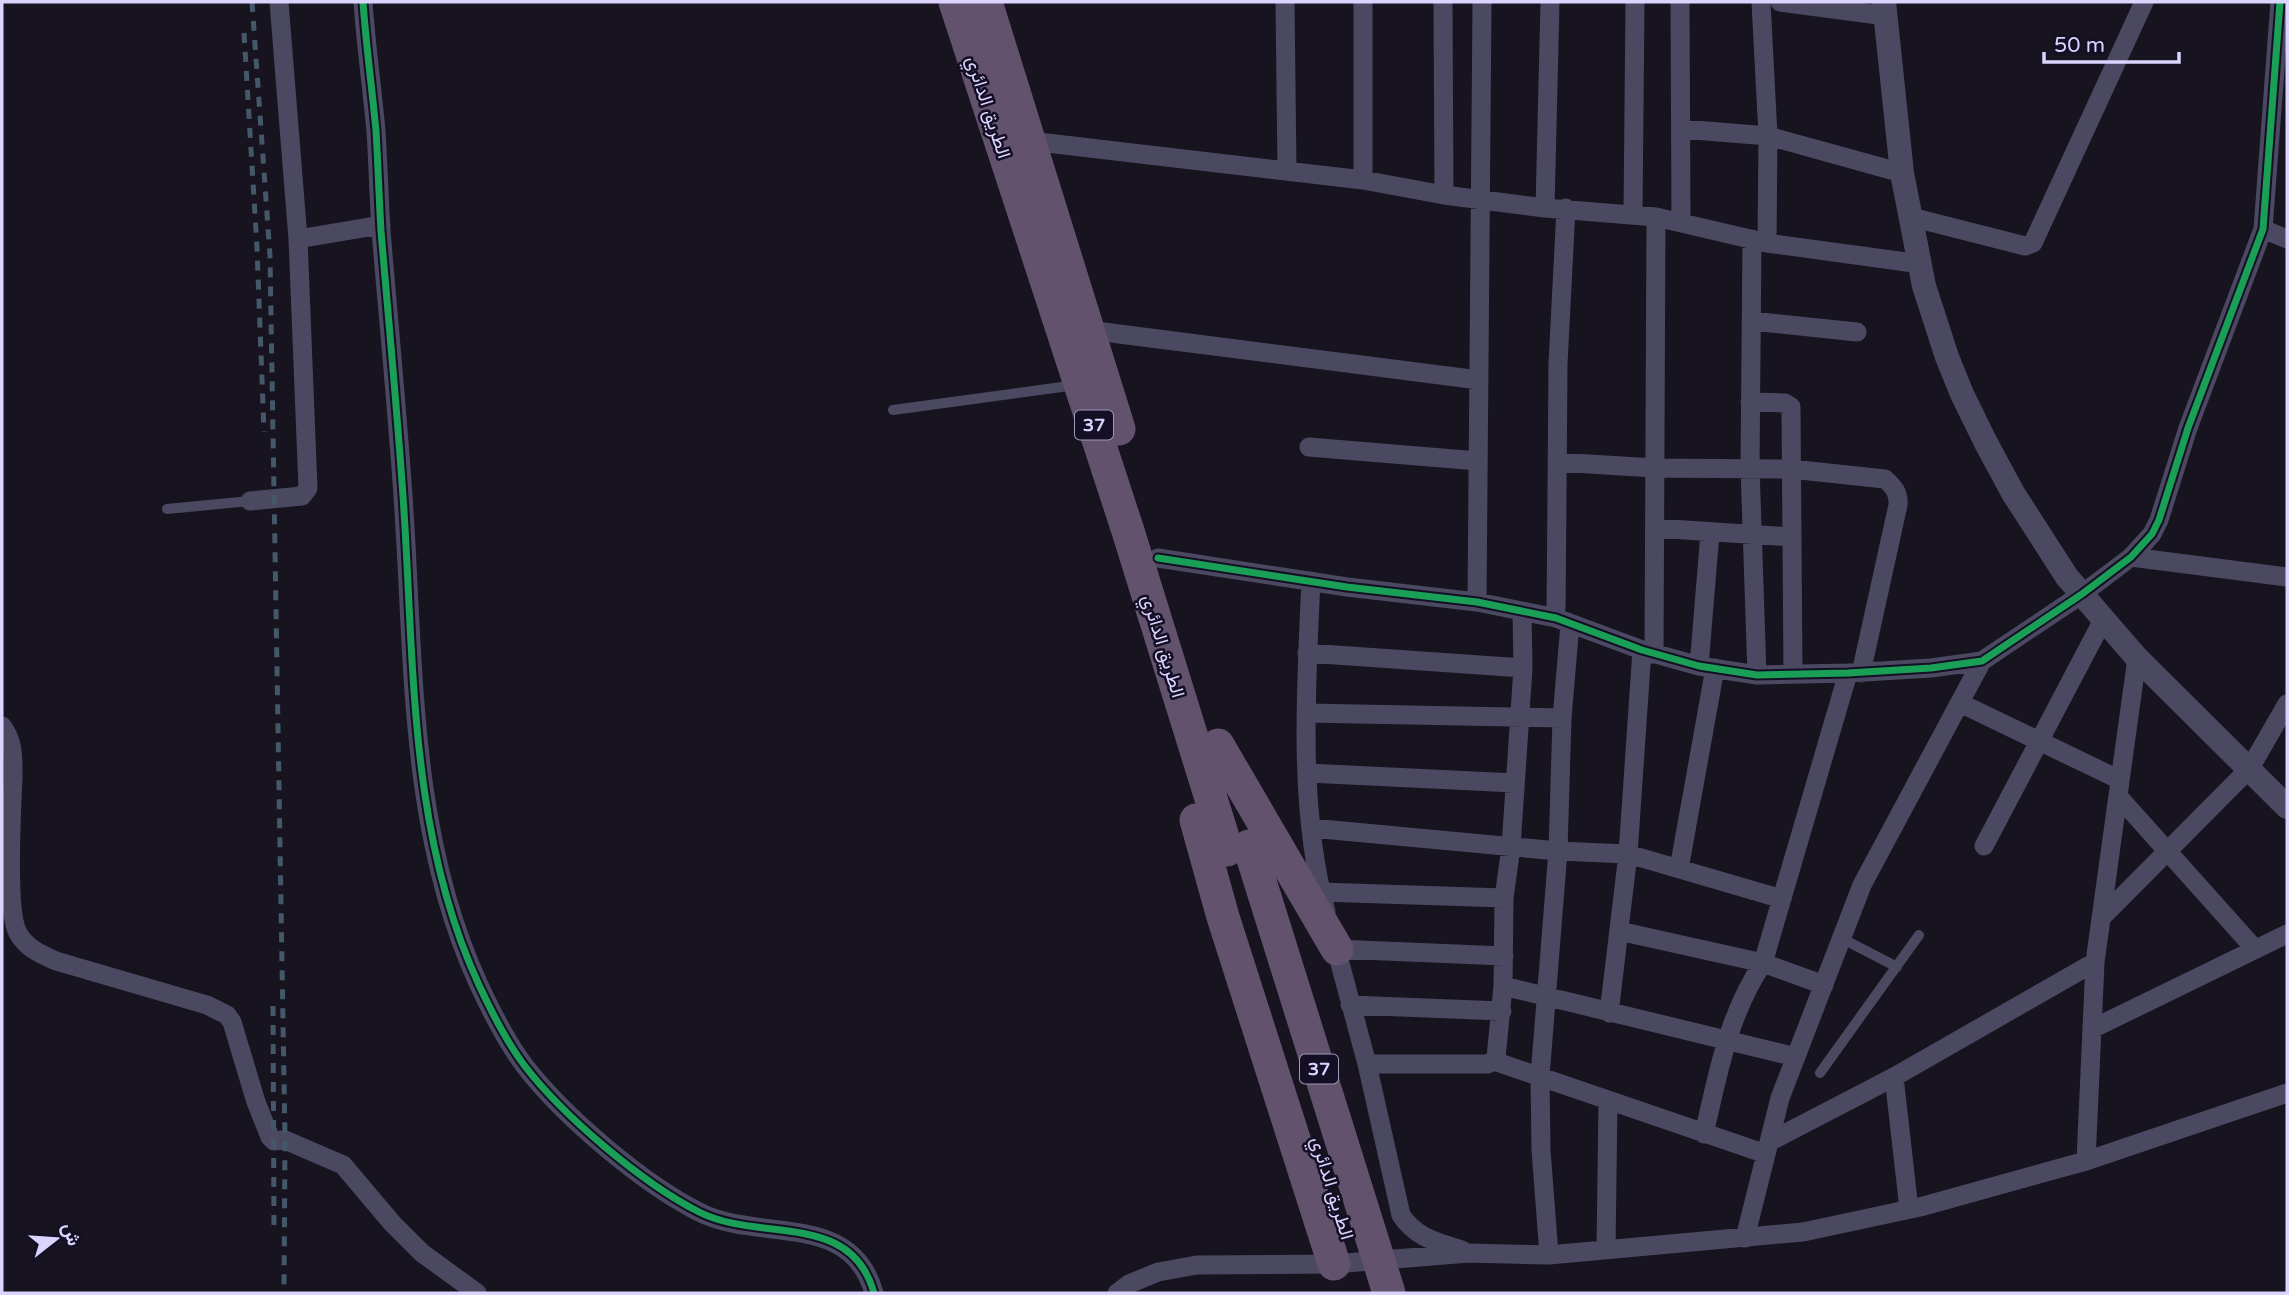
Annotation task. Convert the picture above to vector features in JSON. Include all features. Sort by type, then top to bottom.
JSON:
[{"type":"highway","name":"الطريق الدائري","points":[[955,2],[1080,384],[1206,745],[1366,1293]]},
{"type":"highway","name":"الطريق الدائري","points":[[986,2],[1158,558],[1206,745]]},
{"type":"highway","points":[[1206,745],[1336,949]]},
{"type":"highway","points":[[1206,745],[1190,785],[1203,849],[1334,1264]]},
{"type":"highway","name":"الطريق الدائري","points":[[1238,848],[1389,1293]]},
{"type":"street","points":[[250,501],[302,496],[308,488],[298,239],[279,2]]},
{"type":"street","points":[[363,2],[376,131],[402,484],[413,695],[421,769],[432,837],[449,905],[468,961],[493,1016],[521,1062],[547,1093],[626,1163],[699,1212],[720,1221],[804,1234],[844,1248],[858,1259],[869,1273],[874,1293]]},
{"type":"street","points":[[1285,2],[1287,171]]},
{"type":"street","points":[[1363,2],[1363,180]]},
{"type":"street","points":[[1443,2],[1444,195]]},
{"type":"street","points":[[1477,602],[1482,2]]},
{"type":"street","points":[[1545,208],[1550,2]]},
{"type":"street","points":[[1633,214],[1635,2]]},
{"type":"street","points":[[1680,2],[1681,222]]},
{"type":"street","points":[[1757,675],[1750,402],[1751,321],[1768,136],[1761,2]]},
{"type":"street","points":[[1780,2],[1885,9],[1902,173],[1933,314],[1962,394],[2013,493],[2040,537],[2082,594],[2137,658],[2286,803]]},
{"type":"street","points":[[1911,217],[2025,246],[2034,243],[2144,2]]},
{"type":"street","points":[[1158,558],[1477,602],[1563,621],[1648,652],[1707,667],[1757,675],[1855,673],[1931,668],[1982,661],[2082,594],[2131,557],[2160,520],[2188,428],[2263,229],[2280,2]]},
{"type":"street","points":[[1682,129],[1768,136],[1902,173]]},
{"type":"street","points":[[1030,141],[1363,180],[1444,195],[1545,208],[1656,217],[1760,241],[1921,264]]},
{"type":"street","points":[[1549,1255],[1541,1150],[1540,1076],[1558,851],[1562,718],[1563,621],[1557,462],[1558,364],[1566,208]]},
{"type":"street","points":[[1609,1013],[1648,652],[1655,528],[1656,217]]},
{"type":"street","points":[[298,239],[381,225]]},
{"type":"street","points":[[2263,229],[2287,239]]},
{"type":"street","points":[[1751,321],[1857,332]]},
{"type":"street","points":[[1088,330],[1479,380]]},
{"type":"street","points":[[1750,402],[1785,402],[1790,405],[1793,674]]},
{"type":"street","points":[[1309,447],[1478,461]]},
{"type":"street","points":[[1557,462],[1654,468],[1791,468],[1885,479],[1894,487],[1899,498],[1855,673],[1763,963],[1745,992],[1725,1040],[1704,1133]]},
{"type":"street","points":[[1655,528],[1792,537]]},
{"type":"street","points":[[1679,869],[1707,667],[1710,533]]},
{"type":"street","points":[[2131,557],[2287,577]]},
{"type":"street","points":[[1311,581],[1306,713],[1311,828],[1321,892],[1367,1063],[1401,1215],[1409,1227],[1423,1237],[1469,1252]]},
{"type":"street","points":[[1494,1061],[1502,1011],[1504,898],[1511,847],[1523,668],[1522,611]]},
{"type":"street","points":[[1984,846],[2104,620]]},
{"type":"street","points":[[1307,653],[1523,668]]},
{"type":"street","points":[[2085,1161],[2095,962],[2137,658]]},
{"type":"street","points":[[1745,1238],[1780,1098],[1862,885],[1982,661]]},
{"type":"street","points":[[1960,703],[2039,741],[2119,788],[2168,850],[2255,949]]},
{"type":"street","points":[[2101,918],[2250,768],[2287,704]]},
{"type":"street","points":[[1306,713],[1562,718]]},
{"type":"street","points":[[2,726],[12,743],[13,912],[15,928],[24,942],[36,952],[56,961],[207,1005],[227,1015],[232,1022],[253,1093],[270,1137],[274,1140],[285,1140],[343,1165],[392,1223],[422,1253],[477,1293]]},
{"type":"street","points":[[1308,773],[1516,783]]},
{"type":"street","points":[[1311,828],[1558,851],[1628,853],[1782,899]]},
{"type":"street","points":[[1321,892],[1504,898]]},
{"type":"street","points":[[1619,931],[1763,963],[1824,985]]},
{"type":"street","points":[[2092,1029],[2287,934]]},
{"type":"street","points":[[1336,949],[1504,956]]},
{"type":"street","points":[[1367,1063],[1488,1064],[1494,1061],[1704,1133],[1768,1148],[2095,962]]},
{"type":"street","points":[[1503,986],[1796,1057]]},
{"type":"street","points":[[1350,1005],[1502,1011]]},
{"type":"street","points":[[1894,1077],[1909,1209]]},
{"type":"street","points":[[1117,1293],[1129,1284],[1158,1272],[1197,1265],[1334,1264],[1469,1252],[1549,1255],[1803,1232],[1909,1209],[2085,1161],[2287,1093]]},
{"type":"street","points":[[1606,1250],[1608,1100]]},
{"type":"lane","points":[[893,410],[1080,384]]},
{"type":"lane","points":[[167,509],[250,501]]},
{"type":"lane","points":[[1821,1073],[1919,935]]},
{"type":"lane","points":[[1841,938],[1897,967]]},
{"type":"railway","points":[[252,2],[270,256],[285,1140],[284,1293]]},
{"type":"railway","points":[[244,33],[257,248],[264,432]]},
{"type":"railway","points":[[273,1006],[274,1230]]},
{"type":"cycle path","points":[[363,2],[376,131],[418,738],[438,864],[455,925],[479,985],[517,1056],[540,1085],[581,1126],[653,1184],[699,1212],[723,1221],[825,1239],[846,1250],[862,1267],[874,1293]]},
{"type":"cycle path","points":[[1158,558],[1347,587],[1477,602],[1556,618],[1642,650],[1699,666],[1757,675],[1931,668],[1982,661],[2082,594],[2131,557],[2152,534],[2159,520],[2188,428],[2263,229],[2280,2]]}]
